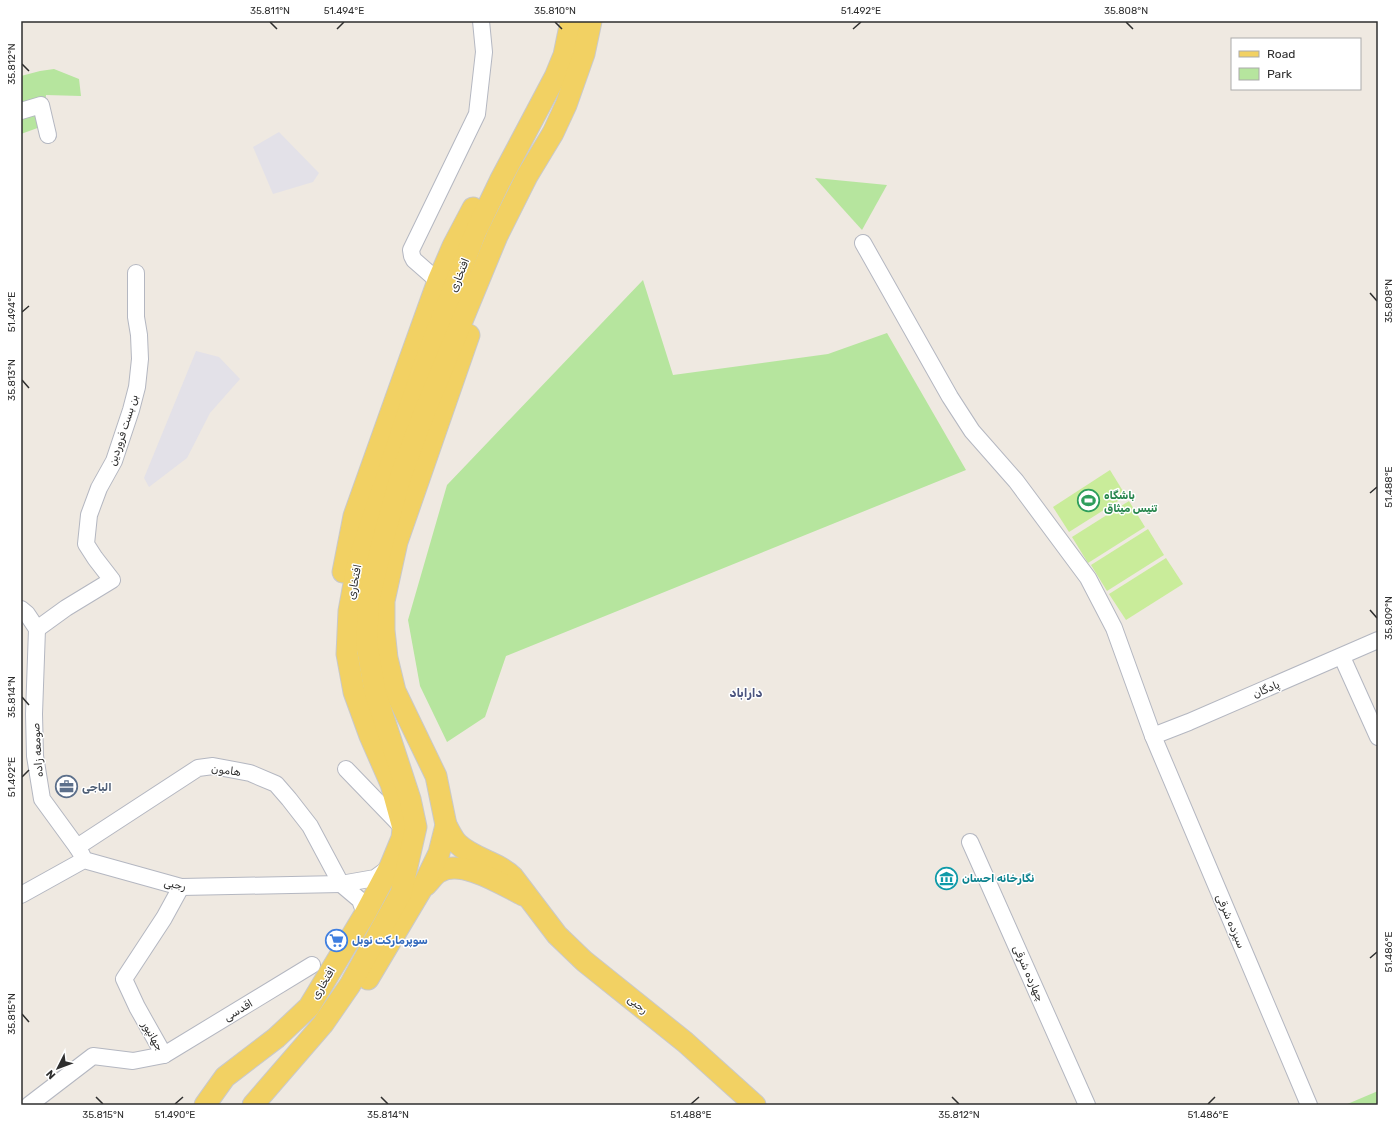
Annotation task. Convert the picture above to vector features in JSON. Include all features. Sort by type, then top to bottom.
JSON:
[{"type":"main road","name":"افتخاری","points":[[212,1104],[225,1077],[276,1038],[309,1007],[365,914],[390,867],[402,838],[403,828],[391,784],[370,736],[354,692],[347,654],[349,611],[358,562],[426,359],[476,231],[500,181],[555,78],[564,55],[571,21]]},
{"type":"main road","name":"افتخاری","points":[[258,1100],[323,1024],[350,985],[401,893],[416,828],[410,799],[375,692],[367,646],[368,603],[384,536],[401,475],[424,413],[497,236],[520,191],[553,133],[566,105],[584,54],[591,21]]},
{"type":"main road","points":[[566,105],[579,90],[588,74],[602,38],[604,21]]},
{"type":"main road","points":[[347,654],[336,609],[354,516],[438,281],[453,246],[474,207],[501,150],[525,133]]},
{"type":"main road","points":[[258,1100],[306,1056],[332,1029],[366,983],[421,890],[439,853],[446,825],[436,776],[395,691],[384,630],[384,601],[397,542],[471,331],[512,230],[539,179],[553,133]]},
{"type":"main road","points":[[500,181],[508,178],[516,184],[520,191]]},
{"type":"main road","name":"رجبی","points":[[446,825],[452,837],[459,845],[505,869],[513,877],[557,935],[584,961],[685,1042],[755,1105]]},
{"type":"main road","name":"رجبی","points":[[421,890],[439,872],[446,869],[459,868],[479,874],[528,898]]},
{"type":"street","points":[[438,281],[414,260],[411,250],[477,114],[484,52],[481,21]]},
{"type":"street","points":[[21,111],[41,105],[48,135]]},
{"type":"street","name":"سیزده شرقی","points":[[864,243],[950,397],[972,431],[1016,482],[1088,578],[1114,628],[1153,736],[1309,1105]]},
{"type":"street","name":"بن بست فروردین","points":[[37,629],[66,608],[112,580],[86,544],[89,515],[99,488],[114,462],[137,387],[140,358],[139,335],[136,317],[136,274]]},
{"type":"street","points":[[21,609],[27,614],[37,629]]},
{"type":"street","name":"صومعه زاده","points":[[37,629],[34,714],[35,756],[42,798],[81,853]]},
{"type":"street","name":"پادگان","points":[[1153,736],[1189,722],[1378,640]]},
{"type":"street","points":[[1342,656],[1378,737]]},
{"type":"street","name":"هامون","points":[[81,853],[198,768],[213,766],[250,773],[276,784],[310,826],[341,884]]},
{"type":"street","points":[[346,769],[403,828]]},
{"type":"street","name":"چهارده شرقی","points":[[970,842],[1087,1105]]},
{"type":"street","points":[[21,895],[81,853]]},
{"type":"street","name":"رجبی","points":[[81,853],[182,887],[341,884],[375,878],[390,867]]},
{"type":"street","points":[[341,884],[360,900],[365,914]]},
{"type":"street","name":"جهانپور","points":[[29,1105],[92,1056],[133,1061],[164,1055],[137,1007],[124,979],[164,918],[182,887]]},
{"type":"street","name":"اقدسی","points":[[164,1055],[312,965]]},
{"type":"shaded area","points":[[279,132],[319,173],[313,182],[273,194],[253,147]]},
{"type":"shaded area","points":[[196,351],[219,357],[240,379],[210,413],[187,458],[149,487],[144,478]]},
{"type":"green space","points":[[54,69],[79,79],[81,96],[46,95],[43,126],[21,134],[21,76]]},
{"type":"green space","points":[[815,178],[887,185],[862,230]]},
{"type":"green space","points":[[643,280],[673,375],[828,354],[887,333],[966,470],[506,656],[485,717],[447,742],[420,686],[408,620],[447,485]]},
{"type":"green space","name":"باشگاه تنيس ميثاق","points":[[1110,470],[1126,496],[1069,532],[1053,507]]},
{"type":"green space","points":[[1129,501],[1145,527],[1088,563],[1072,537]]},
{"type":"green space","points":[[1148,529],[1164,555],[1107,591],[1091,565]]},
{"type":"green space","points":[[1166,558],[1183,584],[1126,620],[1109,594]]},
{"type":"green space","points":[[1378,1091],[1378,1105],[1345,1105]]},
{"type":"place","name":"باشگاه تنيس ميثاق","points":[[1089,501]]},
{"type":"place","name":"الباجی","points":[[66,787]]},
{"type":"place","name":"نگارخانه احسان","points":[[947,878]]},
{"type":"place","name":"سوپرمارکت نوبل","points":[[336,940]]},
{"type":"district","name":"داراباد","points":[[746,693]]}]
